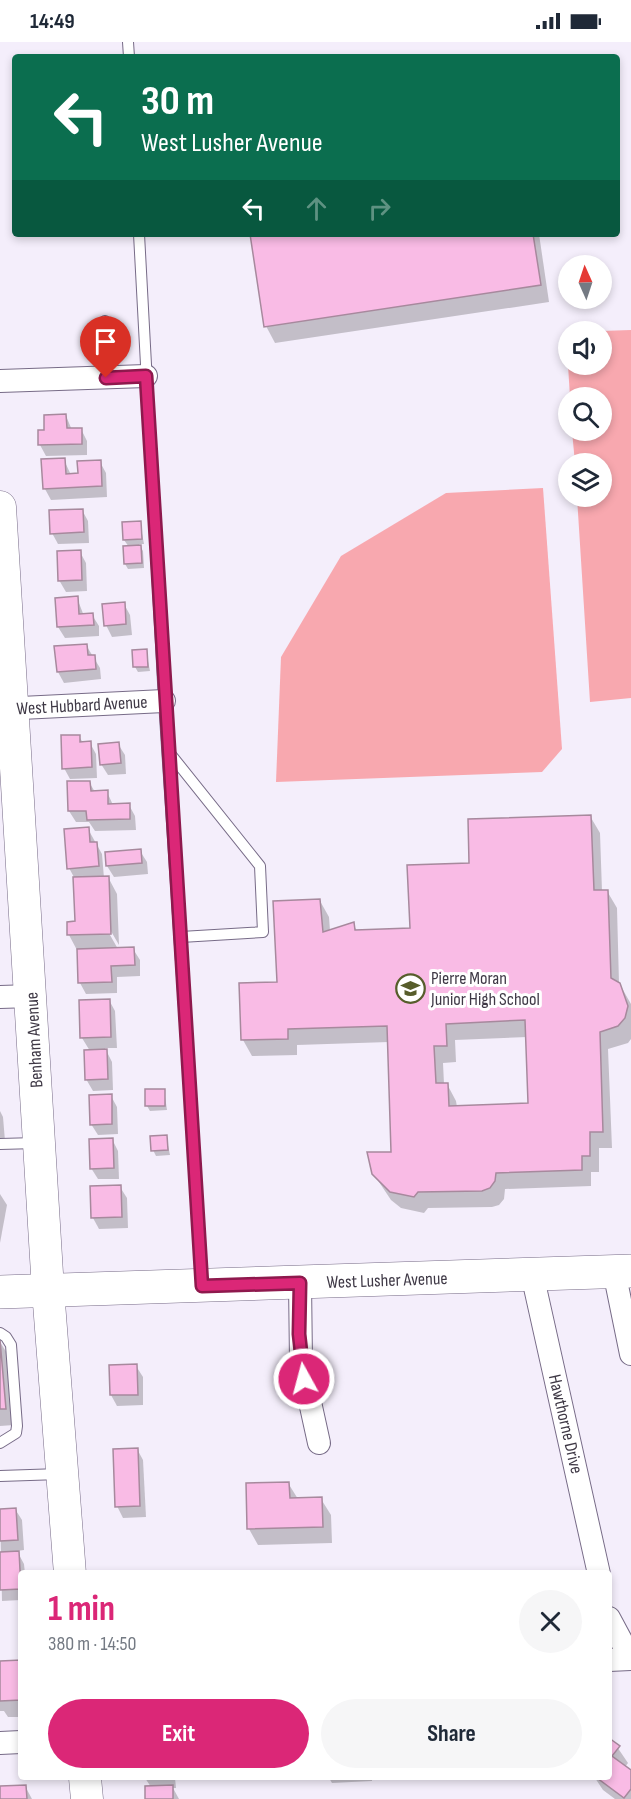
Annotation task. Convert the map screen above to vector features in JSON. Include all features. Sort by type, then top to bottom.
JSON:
[{"type":"main road","name":"Benham Avenue","points":[[0,507],[6,708],[16,852],[31,996],[48,1290],[70,1570]]},
{"type":"main road","name":"West Lusher Avenue","points":[[0,1292],[622,1271]]},
{"type":"main road","points":[[85,1780],[87,1799]]},
{"type":"street","points":[[0,381],[146,376]]},
{"type":"street","name":"West Hubbard Avenue","points":[[6,708],[164,701]]},
{"type":"street","points":[[0,997],[31,996]]},
{"type":"street","points":[[622,1271],[631,1354]]},
{"type":"street","name":"Hawthorne Drive","points":[[532,1274],[598,1570]]},
{"type":"street","points":[[300,1283],[301,1361],[319,1443]]},
{"type":"street","points":[[612,1624],[631,1659],[612,1660]]},
{"type":"street","points":[[0,1743],[18,1742]]},
{"type":"lane","points":[[139,237],[164,701],[202,1286]]},
{"type":"lane","points":[[105,321],[106,378]]},
{"type":"lane","points":[[168,750],[260,866],[263,932],[181,937]]},
{"type":"lane","points":[[0,1144],[39,1143]]},
{"type":"lane","points":[[0,1334],[6,1336],[11,1345],[16,1433],[0,1443]]},
{"type":"lane","points":[[0,1476],[62,1474]]},
{"type":"shaded area","points":[[631,330],[631,698],[590,702],[578,507],[612,507],[612,453],[574,453],[573,441],[612,441],[612,387],[569,387],[569,375],[612,375],[612,331]]},
{"type":"shaded area","points":[[543,488],[562,749],[542,772],[276,782],[281,657],[341,556],[446,493]]},
{"type":"building","points":[[250,237],[533,237],[541,285],[264,327]]},
{"type":"building","points":[[66,414],[67,428],[82,428],[82,444],[38,445],[38,430],[44,430],[44,415]]},
{"type":"building","points":[[65,458],[66,474],[78,473],[77,461],[101,460],[102,486],[43,489],[41,459]]},
{"type":"building","points":[[83,509],[84,532],[50,534],[49,510]]},
{"type":"building","points":[[141,521],[142,539],[123,540],[122,522]]},
{"type":"building","points":[[141,545],[142,563],[124,564],[123,546]]},
{"type":"building","points":[[81,550],[82,580],[58,581],[57,551]]},
{"type":"building","points":[[78,596],[79,614],[93,613],[94,625],[57,627],[55,598]]},
{"type":"building","points":[[125,602],[126,624],[104,626],[102,604]]},
{"type":"building","points":[[87,644],[88,655],[95,655],[96,669],[57,672],[54,646]]},
{"type":"building","points":[[147,649],[148,667],[133,667],[132,650]]},
{"type":"building","points":[[61,735],[80,735],[80,742],[91,741],[92,767],[62,769]]},
{"type":"building","points":[[119,742],[121,763],[100,765],[98,744]]},
{"type":"building","points":[[67,781],[90,781],[91,791],[108,790],[108,804],[130,803],[130,819],[87,820],[86,811],[68,811]]},
{"type":"building","points":[[591,815],[594,890],[608,890],[611,978],[620,983],[628,1006],[625,1018],[618,1026],[600,1032],[603,1132],[590,1132],[590,1156],[582,1156],[582,1170],[496,1173],[495,1181],[490,1188],[482,1191],[418,1192],[414,1197],[390,1192],[372,1174],[367,1152],[391,1152],[387,1026],[288,1029],[288,1039],[241,1040],[239,983],[277,982],[273,901],[320,899],[323,932],[354,922],[355,930],[410,928],[407,865],[469,863],[468,819]],"holes":[[[525,1020],[528,1103],[449,1106],[448,1083],[436,1083],[434,1046],[447,1046],[446,1024]]]},
{"type":"building","points":[[89,827],[90,842],[97,842],[99,866],[67,869],[64,829]]},
{"type":"building","points":[[141,849],[142,863],[106,866],[105,852]]},
{"type":"building","points":[[109,876],[111,934],[67,935],[67,922],[75,921],[73,877]]},
{"type":"building","points":[[134,947],[135,965],[111,966],[112,982],[78,983],[77,949]]},
{"type":"building","points":[[110,999],[111,1037],[80,1038],[79,1000]]},
{"type":"building","points":[[107,1049],[108,1079],[85,1080],[84,1050]]},
{"type":"building","points":[[145,1089],[165,1089],[165,1106],[145,1106]]},
{"type":"building","points":[[112,1094],[112,1124],[90,1125],[89,1095]]},
{"type":"building","points":[[167,1135],[168,1150],[151,1151],[150,1136]]},
{"type":"building","points":[[113,1138],[114,1168],[90,1169],[89,1139]]},
{"type":"building","points":[[121,1185],[122,1217],[91,1218],[90,1186]]},
{"type":"building","points":[[0,1340],[6,1409],[0,1409]]},
{"type":"building","points":[[137,1364],[138,1395],[110,1395],[109,1365]]},
{"type":"building","points":[[138,1448],[140,1506],[115,1507],[113,1449]]},
{"type":"building","points":[[289,1482],[290,1498],[322,1497],[323,1527],[247,1529],[246,1483]]},
{"type":"building","points":[[16,1508],[18,1540],[0,1541],[0,1509]]},
{"type":"building","points":[[19,1551],[18,1589],[0,1590],[0,1552]]},
{"type":"building","points":[[18,1660],[18,1700],[0,1701],[0,1661]]},
{"type":"building","points":[[612,1740],[620,1746],[612,1756]]},
{"type":"building","points":[[612,1756],[631,1770],[631,1789],[624,1798],[600,1780],[612,1780]]},
{"type":"building","points":[[26,1785],[27,1799],[0,1799],[0,1786]]},
{"type":"building","points":[[173,1785],[173,1799],[145,1799],[145,1786]]},
{"type":"place","name":"Pierre Moran Junior High School","points":[[410,988]]},
{"type":"route","points":[[106,378],[146,376],[164,701],[202,1286],[300,1283],[299,1334],[304,1379]]}]
